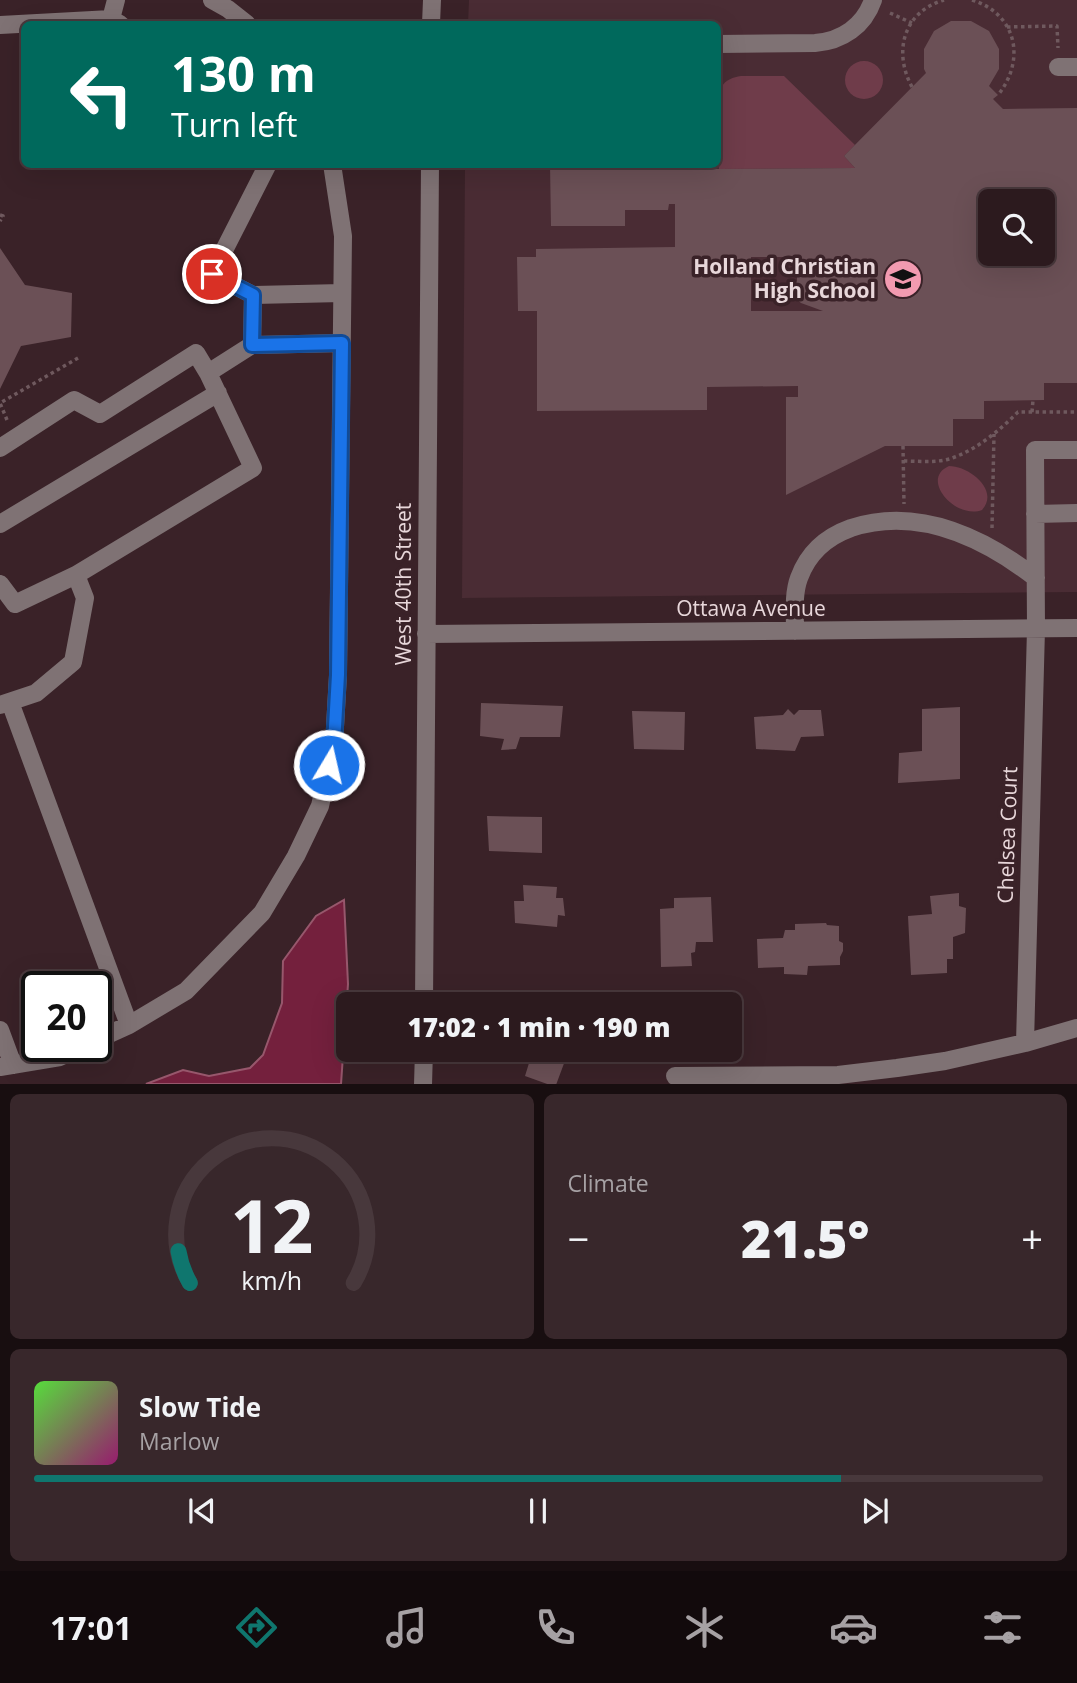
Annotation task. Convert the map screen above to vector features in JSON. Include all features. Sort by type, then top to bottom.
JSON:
[{"type":"street","points":[[116,0],[116,21]]},
{"type":"street","points":[[212,0],[243,21]]},
{"type":"street","points":[[431,21],[432,0]]},
{"type":"street","points":[[721,44],[829,41],[854,28],[866,16],[873,0]]},
{"type":"street","points":[[0,25],[21,24]]},
{"type":"street","points":[[1058,67],[1077,67]]},
{"type":"street","points":[[266,168],[212,274],[253,295],[342,293]]},
{"type":"street","points":[[112,1033],[186,991],[262,913],[296,856],[320,806],[334,744],[338,675],[343,236],[333,168]]},
{"type":"street","name":"West 40th Street","points":[[424,992],[430,168]]},
{"type":"street","points":[[252,345],[253,295]]},
{"type":"street","points":[[208,373],[252,345],[342,343]]},
{"type":"street","points":[[0,448],[74,400],[100,414],[196,354],[208,373],[253,468],[76,575],[15,604],[0,584]]},
{"type":"street","points":[[0,524],[218,393]]},
{"type":"street","name":"Chelsea Court","points":[[1025,1043],[1036,629],[1035,450],[1077,450]]},
{"type":"street","points":[[1035,514],[1077,513]]},
{"type":"street","points":[[795,631],[797,581],[804,564],[827,540],[861,525],[910,521],[947,528],[994,548],[1036,578]]},
{"type":"street","points":[[76,575],[85,598],[73,662],[36,693],[5,704],[129,1025]]},
{"type":"street","name":"Ottawa Avenue","points":[[426,634],[1077,628]]},
{"type":"street","points":[[675,1076],[838,1075],[945,1060],[1025,1043],[1077,1028]]},
{"type":"street","points":[[0,1030],[7,1066],[31,1062]]},
{"type":"street","points":[[423,1084],[424,1062]]},
{"type":"path","points":[[912,87],[906,76],[903,43],[912,23],[927,7],[944,0]]},
{"type":"path","points":[[972,0],[998,15],[1007,27],[1013,44],[1013,66],[998,94]]},
{"type":"path","points":[[890,13],[912,23]]},
{"type":"path","points":[[1007,27],[1057,26],[1058,67]]},
{"type":"path","points":[[0,215],[3,216],[0,221]]},
{"type":"path","points":[[0,425],[7,420],[0,403],[78,358]]},
{"type":"path","points":[[1032,400],[1032,412]]},
{"type":"path","points":[[904,461],[946,460],[994,434],[1018,412],[1077,412]]},
{"type":"path","points":[[993,529],[994,434]]},
{"type":"path","points":[[903,446],[904,504]]},
{"type":"shaded area","points":[[469,0],[1077,0],[1077,592],[462,598],[465,168],[721,168],[721,21],[468,21]]},
{"type":"shaded area","points":[[864,61],[877,67],[883,80],[877,93],[864,99],[851,93],[845,80],[851,67]]},
{"type":"shaded area","points":[[784,76],[855,145],[844,156],[855,168],[719,169],[721,88],[733,78]]},
{"type":"shaded area","points":[[949,466],[965,470],[980,480],[987,495],[987,502],[982,510],[972,512],[962,509],[945,497],[939,488],[938,480],[941,472]]},
{"type":"shaded area","points":[[344,900],[347,992],[336,992],[336,1062],[343,1062],[341,1084],[146,1084],[183,1070],[209,1076],[250,1068],[263,1055],[282,1003],[283,961],[316,916]]},
{"type":"building","points":[[951,21],[971,21],[989,31],[999,49],[999,69],[989,86],[998,95],[993,99],[1003,109],[1077,108],[1077,383],[1044,383],[1044,400],[984,401],[984,419],[953,419],[953,446],[885,446],[786,495],[786,397],[798,397],[798,386],[707,387],[707,410],[537,411],[537,311],[518,311],[517,257],[536,257],[536,249],[675,247],[675,204],[669,204],[668,210],[625,210],[625,226],[551,226],[550,168],[855,168],[844,156],[926,73],[924,49],[934,31]],"holes":[[[751,257],[797,257],[797,281],[787,291],[801,303],[823,311],[751,311]]]},
{"type":"building","points":[[0,248],[25,285],[72,293],[71,337],[21,346],[0,389]]},
{"type":"building","points":[[481,703],[563,706],[560,737],[520,737],[516,749],[501,750],[504,739],[480,736]]},
{"type":"building","points":[[960,707],[960,779],[898,783],[899,753],[922,751],[922,709]]},
{"type":"building","points":[[788,709],[794,715],[799,710],[821,710],[824,736],[801,737],[795,751],[756,749],[754,717],[783,715]]},
{"type":"building","points":[[632,711],[685,712],[684,750],[634,749]]},
{"type":"building","points":[[487,816],[542,817],[542,853],[489,851]]},
{"type":"building","points":[[523,885],[557,887],[556,898],[563,898],[565,916],[558,915],[557,927],[515,923],[514,901],[524,901]]},
{"type":"building","points":[[959,893],[959,906],[966,908],[965,933],[953,937],[953,959],[947,959],[947,973],[911,975],[908,916],[932,914],[930,896]]},
{"type":"building","points":[[711,897],[713,942],[696,942],[695,952],[691,953],[692,966],[661,967],[660,909],[674,908],[674,898]]},
{"type":"building","points":[[826,923],[839,926],[839,941],[843,943],[840,965],[808,966],[807,975],[784,974],[784,967],[758,968],[757,939],[783,938],[785,930],[795,930],[795,924]]},
{"type":"building","points":[[526,1062],[565,1062],[556,1084],[547,1084],[525,1076],[529,1063]]},
{"type":"place","name":"Holland Christian High School","points":[[903,279]]},
{"type":"route","points":[[212,274],[253,295],[252,345],[342,343],[338,675],[334,744],[329,765]]}]
